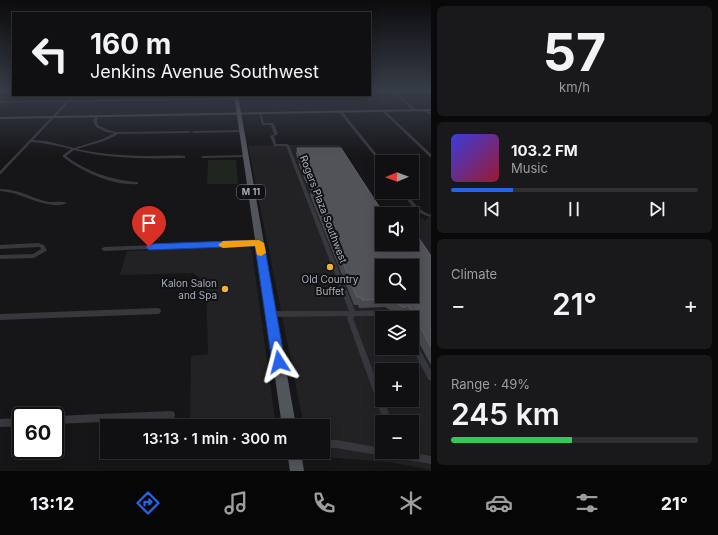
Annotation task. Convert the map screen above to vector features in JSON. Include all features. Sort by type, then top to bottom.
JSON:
[{"type":"main road","name":"M 11","points":[[238,113],[288,419]]},
{"type":"main road","points":[[0,118],[260,113]]},
{"type":"main road","points":[[295,459],[297,471]]},
{"type":"street","points":[[0,173],[57,113]]},
{"type":"street","name":"Rogers Plaza Southwest","points":[[260,113],[263,124],[272,124],[276,134],[272,136],[275,145],[287,145],[353,313],[350,318],[385,415]]},
{"type":"street","points":[[342,113],[376,155]]},
{"type":"street","points":[[386,113],[431,156]]},
{"type":"street","points":[[97,116],[95,121],[97,126],[107,131],[117,133],[189,132]]},
{"type":"street","points":[[194,132],[241,131]]},
{"type":"street","points":[[117,133],[107,139],[75,150],[64,156],[78,166],[108,178],[137,183]]},
{"type":"street","points":[[30,141],[46,141],[75,150],[117,156],[184,157]]},
{"type":"street","points":[[203,157],[245,156]]},
{"type":"street","points":[[0,190],[10,191],[32,200],[45,203],[65,203]]},
{"type":"street","points":[[409,199],[417,209],[430,216]]},
{"type":"street","points":[[104,248],[259,243]]},
{"type":"street","points":[[0,247],[38,245],[42,246],[44,250],[34,256],[0,257]]},
{"type":"street","points":[[0,317],[158,312]]},
{"type":"street","points":[[271,314],[375,313]]},
{"type":"street","points":[[419,355],[431,378]]},
{"type":"street","points":[[64,420],[171,415]]},
{"type":"street","points":[[0,423],[12,422]]},
{"type":"street","points":[[330,444],[375,451]]},
{"type":"street","points":[[419,458],[431,460]]},
{"type":"shaded area","points":[[339,145],[379,207],[375,207],[375,251],[419,251],[419,216],[425,221],[428,217],[431,217],[431,470],[388,462],[330,458],[330,419],[303,419],[248,146]]},
{"type":"shaded area","points":[[208,160],[236,160],[238,184],[207,184]]},
{"type":"shaded area","points":[[249,247],[252,251],[275,419],[190,419],[191,356],[208,354],[206,283],[193,273],[120,275],[127,251]]},
{"type":"building","points":[[297,148],[341,148],[379,207],[375,207],[375,251],[419,251],[419,238],[431,256],[431,347],[419,325],[419,311],[411,311],[408,305],[405,308],[396,303],[419,303],[419,259],[375,259],[375,300],[362,300],[361,297],[357,297],[312,187],[313,185],[309,176],[307,176],[300,159],[302,159]]},
{"type":"slow traffic","points":[[223,245],[259,243],[261,253]]},
{"type":"place","name":"Old Country Buffet","points":[[330,267]]},
{"type":"place","name":"Kalon Salon and Spa","points":[[225,289]]},
{"type":"route","points":[[149,247],[259,243],[279,362]]}]
